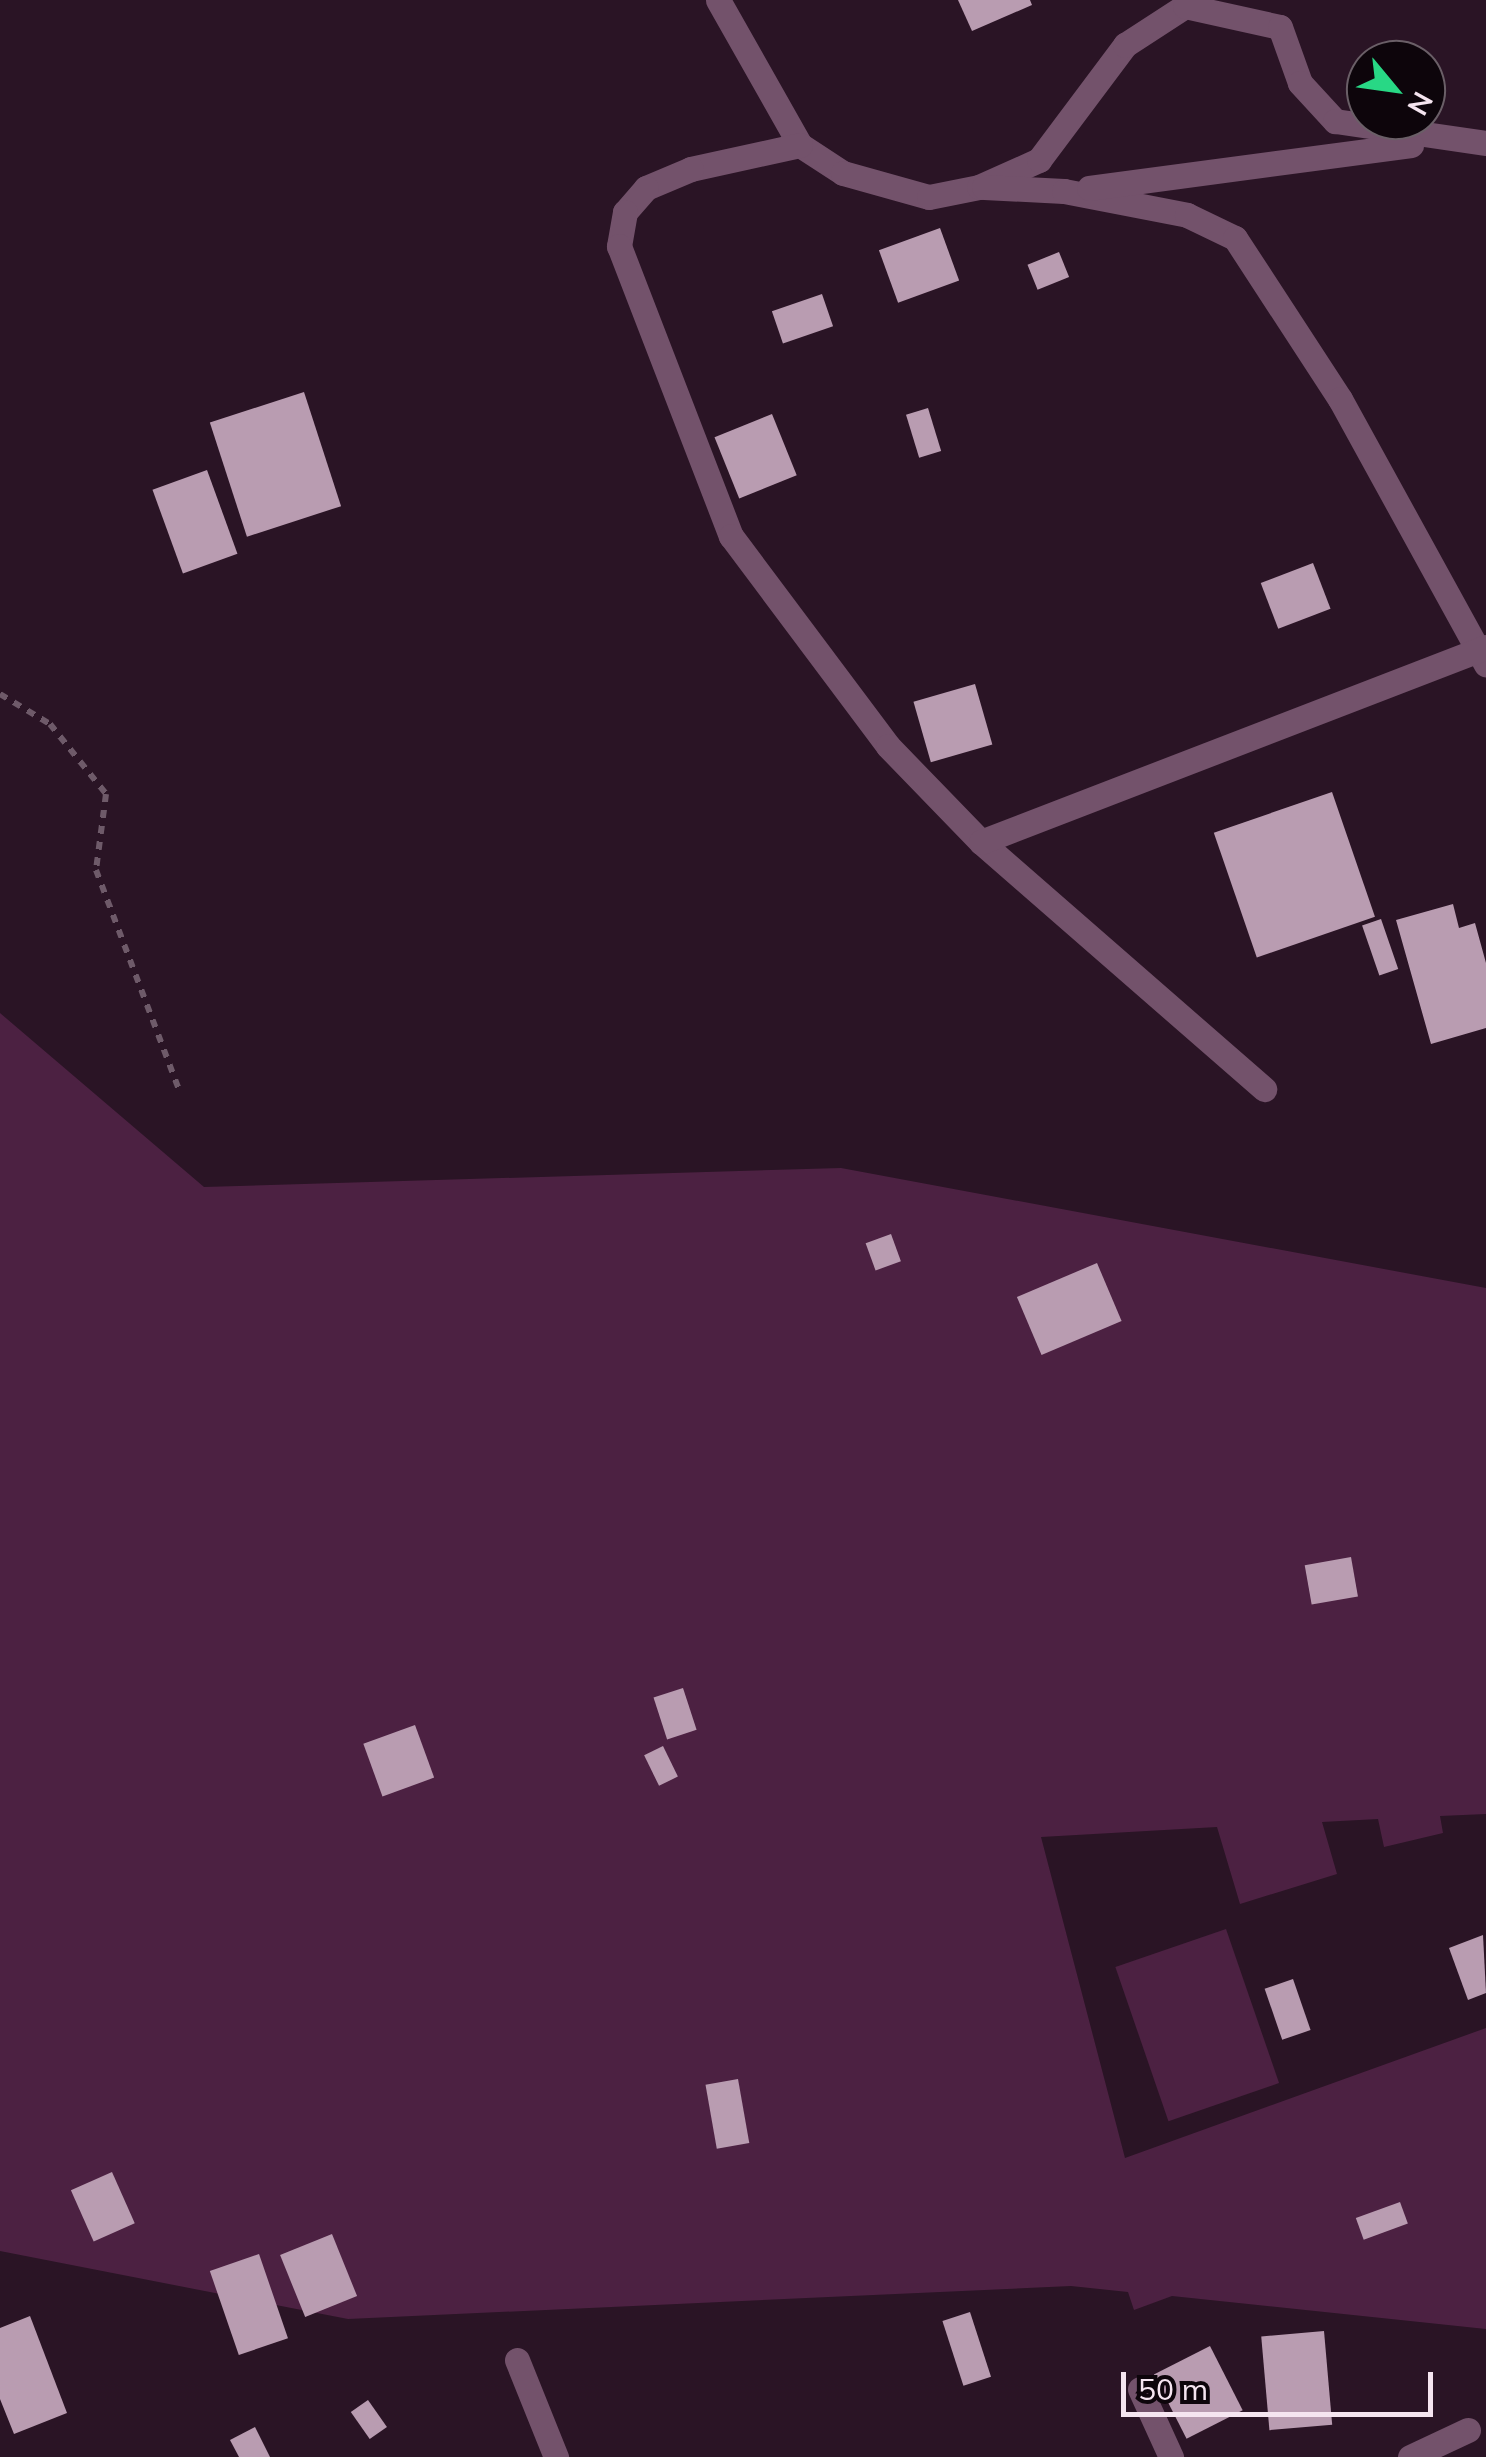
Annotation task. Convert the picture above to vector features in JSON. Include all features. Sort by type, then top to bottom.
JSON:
[{"type":"street","points":[[718,0],[800,145],[843,173],[930,197],[979,187],[1038,160],[1125,45],[1186,6],[1280,27]]},
{"type":"street","points":[[1268,0],[1300,82],[1336,122],[1486,143]]},
{"type":"street","points":[[1064,192],[1453,140]]},
{"type":"street","points":[[800,145],[692,168],[646,188],[625,212],[618,246],[731,536],[888,746],[981,842],[1264,1090]]},
{"type":"street","points":[[979,187],[1064,192],[1187,215],[1235,238],[1340,399],[1484,654],[981,842]]},
{"type":"street","points":[[517,2360],[556,2457]]},
{"type":"street","points":[[1140,2389],[1171,2457]]},
{"type":"street","points":[[1410,2457],[1468,2430]]},
{"type":"path","points":[[0,694],[50,724],[106,794],[96,870],[180,1092]]},
{"type":"shaded area","points":[[0,1013],[204,1187],[841,1168],[1486,1288],[1486,1814],[1440,1816],[1443,1833],[1384,1847],[1378,1819],[1322,1822],[1337,1874],[1240,1904],[1217,1827],[1041,1837],[1125,2158],[1486,2028],[1486,2329],[1172,2296],[1134,2310],[1128,2292],[1071,2286],[348,2319],[0,2251]]},
{"type":"shaded area","points":[[1226,1929],[1279,2083],[1168,2121],[1115,1967]]},
{"type":"building","points":[[958,0],[1030,0],[1032,5],[972,31]]},
{"type":"building","points":[[940,228],[959,281],[898,303],[879,250]]},
{"type":"building","points":[[1059,252],[1069,277],[1038,290],[1027,265]]},
{"type":"building","points":[[822,294],[833,326],[783,343],[772,311]]},
{"type":"building","points":[[304,392],[341,506],[247,537],[210,423]]},
{"type":"building","points":[[928,408],[941,451],[919,458],[906,415]]},
{"type":"building","points":[[772,414],[797,475],[739,498],[715,437]]},
{"type":"building","points":[[207,470],[237,554],[183,573],[152,490]]},
{"type":"building","points":[[1313,563],[1331,609],[1278,629],[1261,583]]},
{"type":"building","points":[[975,684],[992,745],[931,762],[913,702]]},
{"type":"building","points":[[1332,792],[1375,917],[1257,958],[1214,833]]},
{"type":"building","points":[[1453,904],[1459,928],[1475,923],[1486,963],[1486,1028],[1431,1044],[1396,920]]},
{"type":"building","points":[[1381,919],[1398,969],[1379,976],[1362,926]]},
{"type":"building","points":[[891,1234],[901,1261],[876,1270],[866,1243]]},
{"type":"building","points":[[1097,1263],[1122,1321],[1042,1355],[1017,1297]]},
{"type":"building","points":[[1351,1557],[1358,1596],[1312,1605],[1305,1565]]},
{"type":"building","points":[[683,1688],[697,1730],[667,1739],[654,1698]]},
{"type":"building","points":[[415,1725],[434,1778],[382,1796],[363,1744]]},
{"type":"building","points":[[663,1746],[678,1777],[659,1786],[644,1755]]},
{"type":"building","points":[[1483,1935],[1486,1993],[1468,2000],[1449,1948]]},
{"type":"building","points":[[1293,1979],[1311,2030],[1282,2040],[1265,1989]]},
{"type":"building","points":[[738,2079],[749,2143],[717,2149],[706,2085]]},
{"type":"building","points":[[112,2172],[135,2223],[94,2241],[71,2190]]},
{"type":"building","points":[[1400,2202],[1408,2224],[1364,2240],[1356,2218]]},
{"type":"building","points":[[332,2234],[357,2296],[305,2317],[280,2255]]},
{"type":"building","points":[[259,2254],[288,2338],[239,2355],[210,2271]]},
{"type":"building","points":[[970,2312],[991,2377],[963,2386],[942,2321]]},
{"type":"building","points":[[30,2316],[67,2413],[14,2434],[0,2399],[0,2328]]},
{"type":"building","points":[[1324,2331],[1332,2425],[1269,2430],[1261,2336]]},
{"type":"building","points":[[1210,2346],[1243,2410],[1187,2439],[1154,2375]]},
{"type":"building","points":[[368,2400],[387,2427],[370,2439],[351,2412]]},
{"type":"building","points":[[255,2427],[270,2457],[239,2457],[230,2440]]}]
